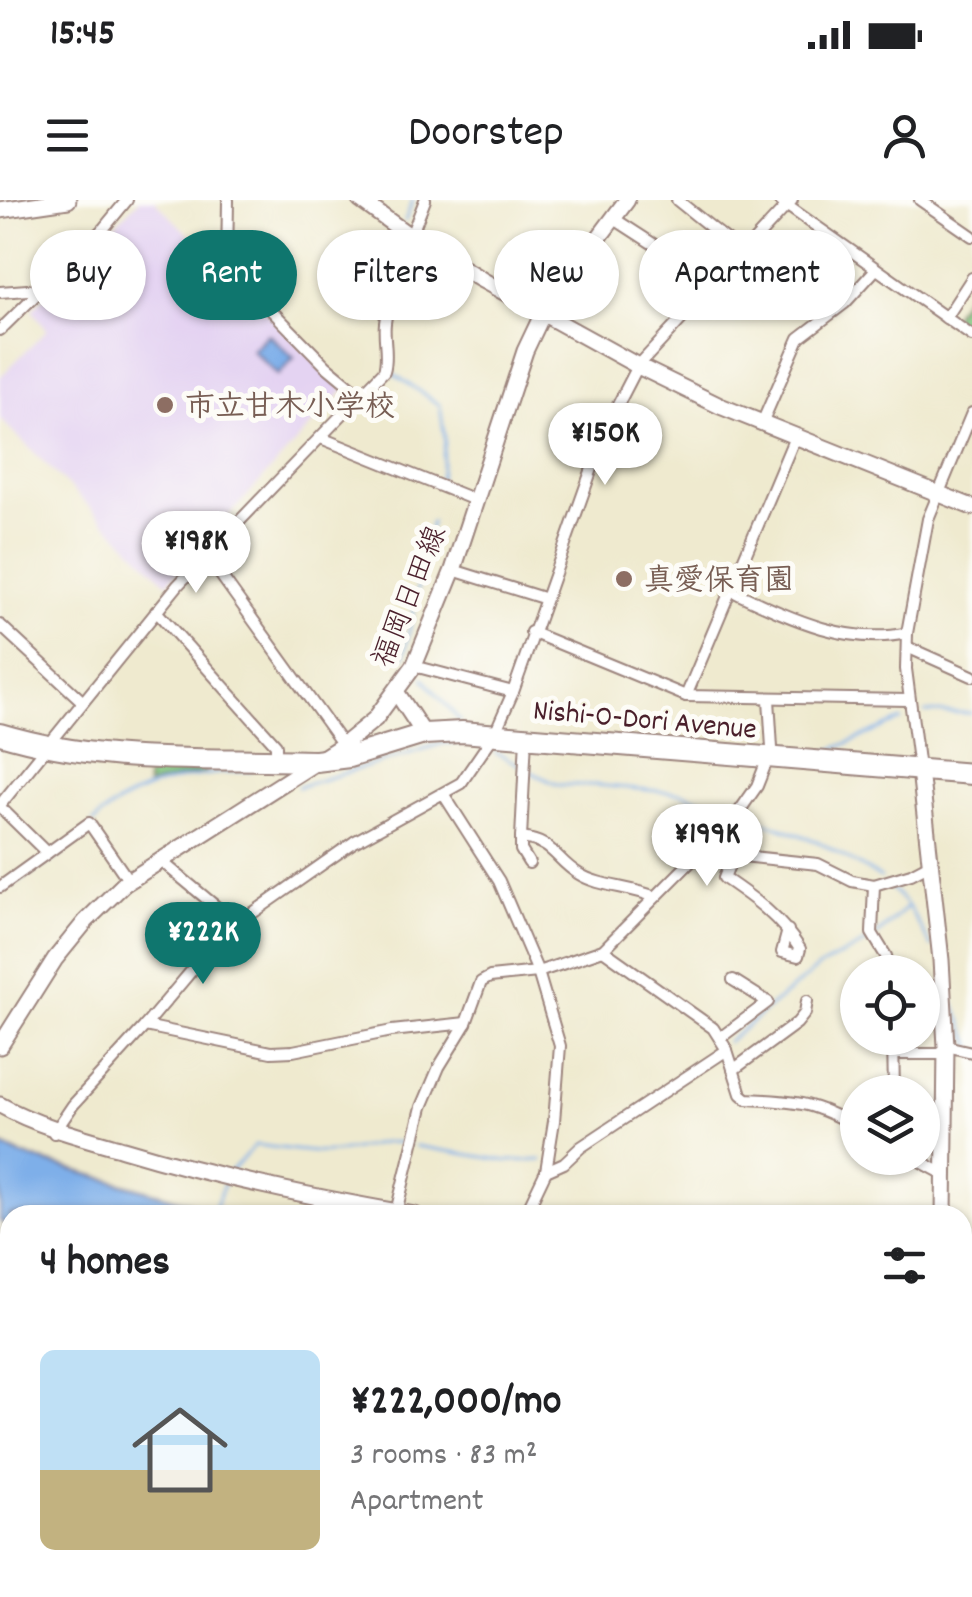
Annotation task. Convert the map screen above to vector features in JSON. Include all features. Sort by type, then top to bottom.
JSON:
[{"type":"highway","name":"Nishi-O-Dori Avenue","points":[[0,734],[87,755],[316,761],[350,757],[424,734],[494,735],[972,774]]},
{"type":"street","points":[[0,210],[68,200]]},
{"type":"street","points":[[102,230],[127,200]]},
{"type":"street","points":[[228,200],[227,265],[326,366],[361,395]]},
{"type":"street","points":[[360,200],[401,230]]},
{"type":"street","points":[[414,230],[425,200]]},
{"type":"street","name":"福岡日田線","points":[[605,230],[627,200]]},
{"type":"street","points":[[677,200],[714,230]]},
{"type":"street","points":[[920,200],[972,236]]},
{"type":"street","points":[[762,230],[786,202],[972,336]]},
{"type":"street","points":[[614,218],[639,234]]},
{"type":"street","points":[[762,424],[799,338],[845,303],[876,269]]},
{"type":"street","points":[[946,318],[972,278]]},
{"type":"street","points":[[0,292],[30,290]]},
{"type":"street","points":[[0,330],[30,301]]},
{"type":"street","points":[[47,853],[0,806],[156,611],[384,371],[386,320]]},
{"type":"street","name":"福岡日田線","points":[[0,1046],[56,959],[86,921],[129,882],[343,745],[376,719],[397,693],[414,666],[453,570],[525,351],[540,320]]},
{"type":"street","points":[[559,320],[638,366],[762,424],[972,507]]},
{"type":"street","points":[[55,1132],[73,1105],[209,950],[237,924],[354,842],[444,795],[470,774],[494,735],[513,692],[606,426],[638,366],[681,320]]},
{"type":"street","points":[[944,1205],[946,1050],[930,864],[909,700],[907,633],[928,519],[972,412]]},
{"type":"street","points":[[686,696],[795,437]]},
{"type":"street","points":[[320,438],[475,500]]},
{"type":"street","points":[[207,556],[343,745]]},
{"type":"street","points":[[453,570],[544,598]]},
{"type":"street","points":[[730,590],[846,635],[879,637],[907,633]]},
{"type":"street","points":[[156,611],[276,745],[276,760]]},
{"type":"street","points":[[0,625],[82,701]]},
{"type":"street","points":[[532,632],[686,696],[909,700]]},
{"type":"street","points":[[907,648],[972,676]]},
{"type":"street","points":[[414,666],[513,692]]},
{"type":"street","points":[[397,693],[424,734]]},
{"type":"street","points":[[398,1205],[422,1107],[466,1023],[481,982],[490,977],[538,972],[603,950],[738,813],[757,786],[772,748],[769,700]]},
{"type":"street","points":[[526,738],[521,850],[528,863]]},
{"type":"street","points":[[444,795],[499,881],[538,972],[560,1046],[546,1171],[530,1205]]},
{"type":"street","points":[[738,813],[733,855],[724,878],[773,913],[788,930]]},
{"type":"street","points":[[0,886],[91,827],[129,882]]},
{"type":"street","points":[[521,838],[548,844],[588,880],[635,888],[655,897]]},
{"type":"street","points":[[733,855],[818,864],[852,882],[874,884],[911,874],[930,864]]},
{"type":"street","points":[[160,860],[237,924]]},
{"type":"street","points":[[874,884],[872,933],[885,955]]},
{"type":"street","points":[[603,950],[703,1021],[720,1038],[746,1098],[795,1100],[840,1118]]},
{"type":"street","points":[[720,1038],[768,1002],[732,980]]},
{"type":"street","points":[[734,1070],[797,1023],[807,1001]]},
{"type":"street","points":[[145,1026],[271,1052],[466,1023]]},
{"type":"street","points":[[546,1171],[564,1164],[581,1148],[727,1050]]},
{"type":"street","points":[[940,1050],[970,1051]]},
{"type":"street","points":[[0,1105],[55,1132],[251,1185],[358,1205]]},
{"type":"street","points":[[940,1172],[944,1174]]},
{"type":"shaded area","name":"市立甘木小学校","points":[[139,200],[154,200],[184,230],[166,230],[166,320],[274,320],[344,390],[167,583],[0,419],[0,377],[47,330],[40,320],[146,320],[146,230],[110,230]]},
{"type":"green space","points":[[972,285],[972,330],[955,319],[954,314]]},
{"type":"green space","points":[[147,767],[204,767],[206,771],[147,786]]},
{"type":"water","points":[[268,334],[294,358],[278,375],[252,350]]},
{"type":"water","points":[[0,1145],[21,1155],[198,1205],[0,1205]]},
{"type":"waterway","points":[[405,221],[413,200]]},
{"type":"waterway","points":[[391,372],[440,405],[445,441],[440,479]]},
{"type":"waterway","points":[[404,657],[431,522]]},
{"type":"waterway","points":[[423,678],[460,721]]},
{"type":"waterway","points":[[925,712],[972,713]]},
{"type":"waterway","points":[[827,752],[901,720]]},
{"type":"waterway","points":[[298,787],[444,743],[466,743]]},
{"type":"waterway","points":[[495,752],[520,765]]},
{"type":"waterway","points":[[93,823],[128,798],[168,782],[252,770]]},
{"type":"waterway","points":[[527,770],[558,785],[681,793],[736,811]]},
{"type":"waterway","points":[[763,783],[771,771]]},
{"type":"waterway","points":[[744,814],[819,842],[881,878]]},
{"type":"waterway","points":[[10,886],[62,854],[84,833]]},
{"type":"waterway","points":[[887,884],[908,906],[931,946]]},
{"type":"waterway","points":[[877,935],[908,906]]},
{"type":"waterway","points":[[727,1042],[819,967],[871,940]]},
{"type":"waterway","points":[[950,995],[972,1045]]},
{"type":"waterway","points":[[230,1172],[255,1145],[322,1152],[384,1143],[408,1144]]},
{"type":"waterway","points":[[416,1146],[508,1161],[542,1160]]},
{"type":"waterway","points":[[216,1205],[224,1184]]},
{"type":"place","name":"市立甘木小学校","points":[[165,405]]},
{"type":"place","name":"真愛保育園","points":[[624,579]]}]
